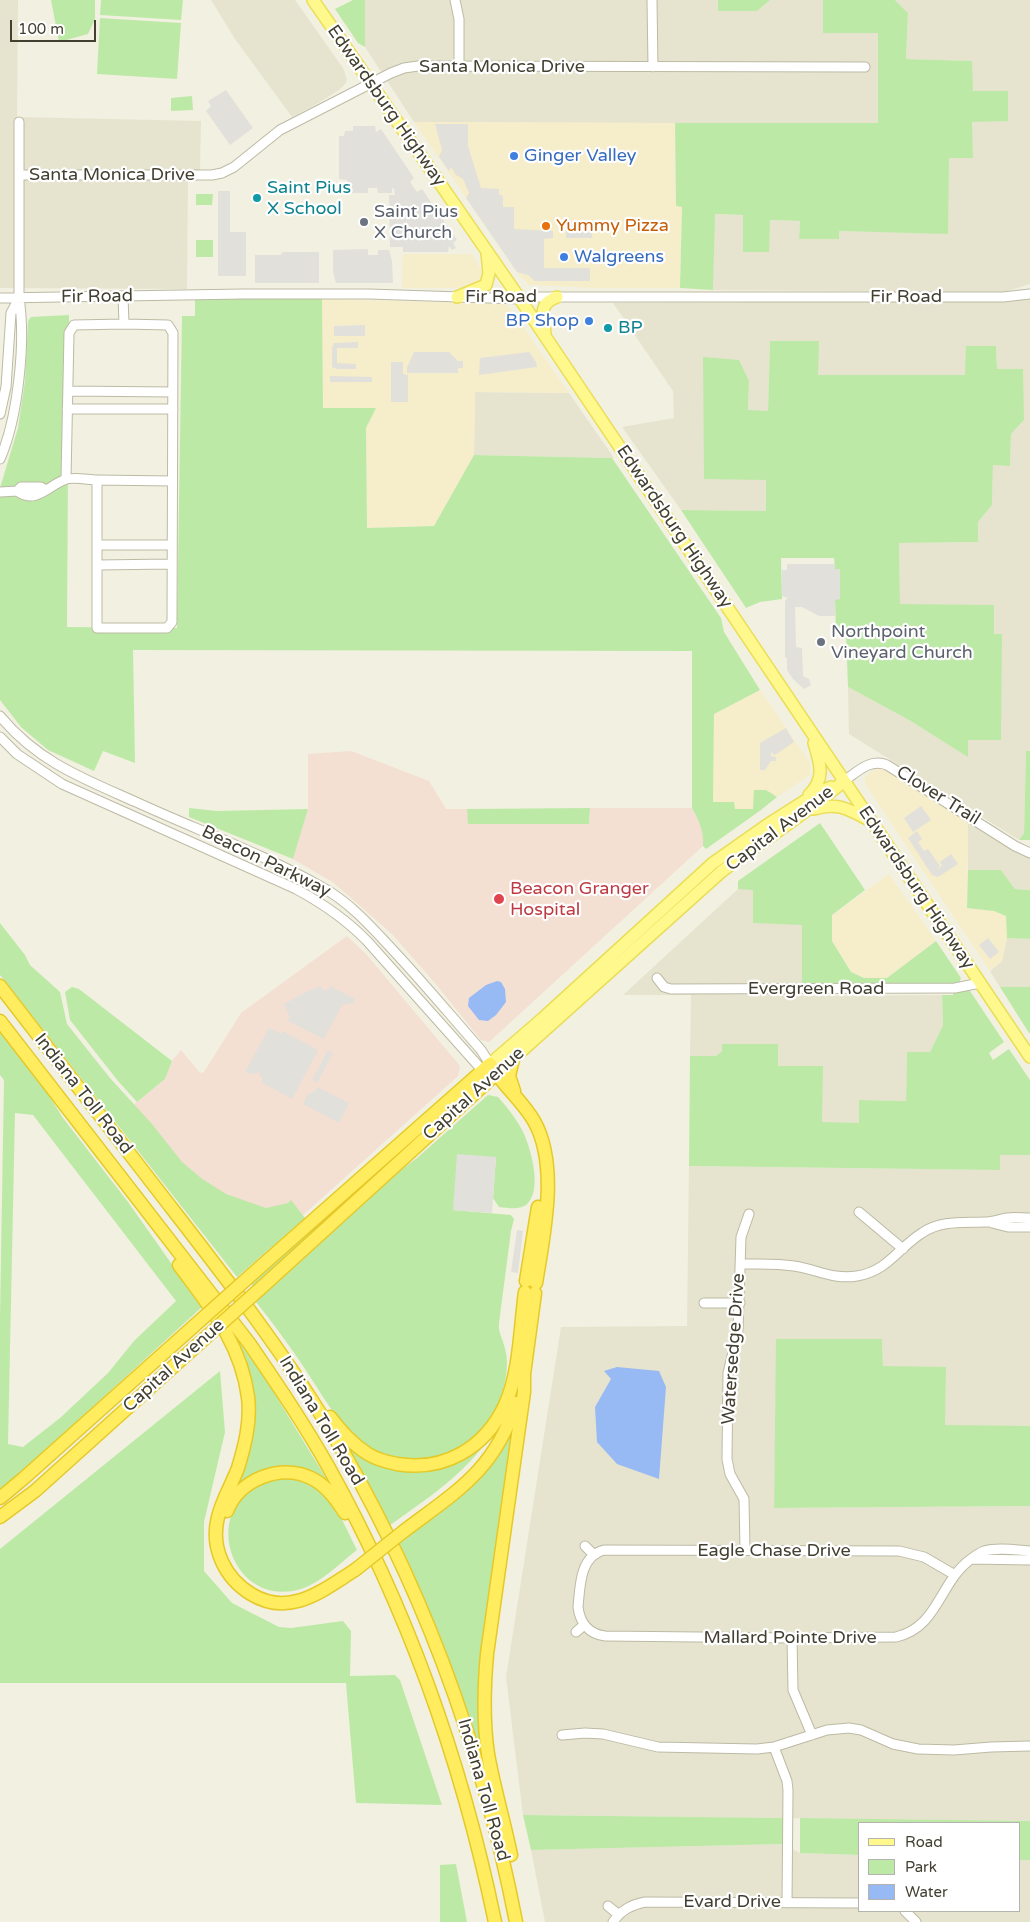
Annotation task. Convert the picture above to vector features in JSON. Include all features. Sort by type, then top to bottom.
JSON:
[{"type":"highway","name":"Indiana Toll Road","points":[[0,986],[241,1297],[328,1426],[355,1474],[384,1530],[424,1617],[449,1680],[477,1760],[498,1835],[516,1922]]},
{"type":"highway","name":"Indiana Toll Road","points":[[0,1021],[226,1313],[278,1386],[332,1475],[399,1610],[425,1676],[452,1753],[474,1830],[495,1922]]},
{"type":"highway","points":[[513,1059],[509,1076],[511,1084],[521,1104],[537,1127],[544,1145],[547,1162],[548,1187],[531,1287]]},
{"type":"highway","points":[[490,1072],[521,1104]]},
{"type":"highway","points":[[123,1179],[137,1206],[218,1319],[234,1345],[244,1374],[248,1399],[248,1425],[238,1468],[218,1516],[216,1535],[218,1553],[226,1570],[238,1586],[253,1596],[274,1602],[298,1602],[315,1596],[402,1528],[465,1484],[493,1454],[510,1421],[519,1377],[531,1287],[541,1186],[539,1154],[534,1138],[527,1123],[490,1072]]},
{"type":"highway","name":"Capital Avenue","points":[[0,1498],[250,1276],[490,1072]]},
{"type":"highway","name":"Capital Avenue","points":[[0,1517],[35,1491],[262,1288],[490,1072]]},
{"type":"highway","points":[[266,1333],[289,1356],[338,1428],[352,1442],[369,1455],[386,1462],[406,1466],[428,1465],[447,1460],[464,1452],[480,1441],[494,1423],[519,1377]]},
{"type":"highway","points":[[519,1377],[524,1392],[488,1644],[485,1681],[485,1724],[488,1752],[510,1853],[522,1922]]},
{"type":"highway","points":[[353,1566],[303,1595],[274,1597],[260,1593],[242,1581],[232,1569],[225,1555],[222,1539],[223,1521],[229,1506],[240,1490],[254,1480],[270,1474],[290,1473],[309,1477],[325,1487],[338,1503],[380,1580],[399,1610]]},
{"type":"main road","name":"Edwardsburg Highway","points":[[312,0],[520,299],[1030,1057]]},
{"type":"main road","points":[[457,297],[486,284],[489,273],[486,250]]},
{"type":"main road","points":[[545,336],[543,309],[547,301],[557,297]]},
{"type":"main road","points":[[802,808],[820,778],[818,757],[808,727]]},
{"type":"main road","name":"Capital Avenue","points":[[490,1072],[542,1018],[713,863],[747,838],[802,808],[844,781]]},
{"type":"main road","points":[[802,808],[838,806],[847,808],[872,822]]},
{"type":"main road","name":"Capital Avenue","points":[[490,1072],[513,1059],[721,872],[802,808]]},
{"type":"main road","points":[[1017,1038],[1030,1045]]},
{"type":"street","points":[[455,0],[459,19],[459,66]]},
{"type":"street","points":[[652,0],[652,67]]},
{"type":"street","name":"Santa Monica Drive","points":[[20,175],[202,175],[222,173],[234,167],[280,130],[370,83],[404,68],[418,66],[865,68]]},
{"type":"street","points":[[0,459],[13,419],[20,365],[19,122]]},
{"type":"street","name":"Fir Road","points":[[1003,297],[1030,289]]},
{"type":"street","name":"Fir Road","points":[[0,298],[243,294],[369,294],[520,299],[557,297],[1003,297],[1030,294]]},
{"type":"street","points":[[123,296],[124,324]]},
{"type":"street","points":[[0,414],[6,388],[11,313],[19,298]]},
{"type":"street","points":[[66,479],[69,333],[74,325],[168,325],[173,333],[173,409],[172,622],[167,628],[97,628],[97,480]]},
{"type":"street","points":[[68,391],[173,392]]},
{"type":"street","points":[[67,409],[173,409]]},
{"type":"street","points":[[0,492],[17,492],[21,487],[41,487],[46,490],[66,479],[172,481]]},
{"type":"street","points":[[97,545],[172,545]]},
{"type":"street","points":[[97,565],[172,564]]},
{"type":"street","name":"Beacon Parkway","points":[[0,716],[22,739],[68,772],[263,858],[337,896],[363,918],[408,966],[481,1050],[490,1072]]},
{"type":"street","name":"Beacon Parkway","points":[[0,737],[17,754],[62,784],[296,889],[324,905],[362,936],[490,1072]]},
{"type":"street","name":"Clover Trail","points":[[844,781],[868,764],[875,762],[887,765],[1015,846],[1030,853]]},
{"type":"street","name":"Evergreen Road","points":[[657,978],[664,987],[671,989],[955,988],[980,983]]},
{"type":"street","points":[[858,1212],[903,1249]]},
{"type":"street","name":"Watersedge Drive","points":[[745,1550],[744,1499],[730,1474],[727,1459],[728,1373],[738,1331],[741,1237],[749,1214]]},
{"type":"street","points":[[740,1264],[793,1266],[824,1275],[846,1277],[874,1271],[890,1261],[924,1232],[936,1226],[953,1222],[986,1222],[1007,1218],[1030,1218]]},
{"type":"street","points":[[986,1222],[1008,1227],[1030,1227]]},
{"type":"street","points":[[704,1303],[740,1303]]},
{"type":"street","points":[[576,1632],[584,1625],[580,1619],[578,1607],[584,1570],[591,1556],[584,1546]]},
{"type":"street","name":"Eagle Chase Drive","points":[[591,1556],[604,1550],[906,1552],[924,1557],[955,1575]]},
{"type":"street","name":"Mallard Pointe Drive","points":[[584,1625],[592,1632],[605,1636],[890,1638],[909,1633],[928,1620],[955,1575],[984,1551],[1030,1551]]},
{"type":"street","points":[[972,1559],[1030,1560]]},
{"type":"street","points":[[792,1638],[792,1690],[812,1735]]},
{"type":"street","points":[[562,1735],[603,1734],[658,1747],[757,1749],[774,1748],[833,1728],[849,1728],[861,1730],[893,1744],[918,1749],[954,1750],[1030,1746]]},
{"type":"street","points":[[774,1748],[787,1781],[788,1790],[787,1903]]},
{"type":"street","name":"Evard Drive","points":[[616,1918],[629,1906],[645,1902],[858,1903]]},
{"type":"street","points":[[608,1906],[616,1918]]},
{"type":"street","points":[[906,1912],[916,1922]]},
{"type":"shaded area","points":[[0,0],[18,0],[17,117],[201,121],[200,170],[188,170],[187,289],[0,288]]},
{"type":"shaded area","points":[[211,0],[295,0],[343,68],[347,79],[346,83],[339,90],[292,117],[235,39]]},
{"type":"shaded area","points":[[365,0],[718,0],[719,11],[757,11],[770,0],[823,0],[824,33],[878,33],[878,124],[414,122],[365,47]]},
{"type":"shaded area","points":[[895,0],[1030,0],[1030,284],[1005,292],[713,290],[714,214],[744,215],[743,252],[770,220],[800,221],[799,239],[839,239],[839,231],[948,233],[948,158],[972,121],[1008,91],[972,91],[972,61],[906,59],[908,13]]},
{"type":"shaded area","points":[[226,90],[253,128],[230,145],[206,111],[211,106],[208,101]]},
{"type":"shaded area","points":[[414,122],[675,123],[676,206],[682,207],[680,288],[596,288],[529,285],[520,276]]},
{"type":"shaded area","points":[[435,124],[468,124],[468,146],[481,188],[499,189],[499,194],[503,196],[503,207],[514,207],[514,229],[553,231],[553,238],[544,239],[544,268],[590,268],[590,281],[535,281],[528,275],[517,272],[466,198],[469,193],[463,179],[456,175],[451,167],[449,171],[439,157],[442,150]]},
{"type":"shaded area","points":[[353,126],[375,126],[376,132],[381,129],[414,178],[410,182],[417,192],[422,189],[457,240],[453,243],[456,248],[452,250],[449,246],[448,252],[403,252],[403,247],[390,247],[389,195],[395,195],[394,188],[392,193],[378,193],[377,188],[368,188],[368,193],[347,193],[347,180],[339,179],[339,136],[344,136],[345,131],[353,131]]},
{"type":"shaded area","points":[[218,191],[230,191],[230,232],[246,232],[246,276],[218,276]]},
{"type":"shaded area","points":[[566,221],[592,221],[592,238],[566,238]]},
{"type":"shaded area","points":[[368,249],[368,255],[378,255],[378,250],[389,250],[392,261],[393,283],[336,283],[333,272],[333,250]]},
{"type":"shaded area","points":[[283,252],[319,252],[319,283],[255,283],[255,255],[280,255]]},
{"type":"shaded area","points":[[403,254],[472,254],[484,275],[482,283],[464,288],[402,288]]},
{"type":"shaded area","points":[[1030,297],[1030,751],[1026,751],[1024,833],[1019,840],[849,734],[848,687],[909,720],[968,756],[968,740],[1001,634],[994,634],[900,604],[899,543],[978,542],[978,522],[992,505],[993,465],[1010,465],[1011,434],[1024,420],[997,369],[996,346],[966,346],[966,375],[818,375],[770,342],[768,411],[748,411],[749,381],[703,357],[767,480],[766,511],[681,510],[622,427],[674,418],[673,391],[613,303],[1005,300]]},
{"type":"shaded area","points":[[322,299],[504,304],[509,306],[569,393],[475,392],[474,455],[435,526],[367,528],[366,427],[376,408],[323,408]]},
{"type":"shaded area","points":[[365,325],[365,336],[334,336],[334,326]]},
{"type":"shaded area","points":[[358,342],[358,348],[337,348],[337,363],[356,364],[356,369],[337,369],[332,367],[332,348],[334,343]]},
{"type":"shaded area","points":[[414,352],[449,352],[458,361],[463,361],[463,368],[458,368],[458,373],[407,373],[407,368]]},
{"type":"shaded area","points":[[529,352],[537,367],[479,375],[480,358]]},
{"type":"shaded area","points":[[391,362],[403,362],[403,374],[408,375],[408,402],[391,402]]},
{"type":"shaded area","points":[[330,376],[372,377],[372,382],[330,382]]},
{"type":"shaded area","points":[[475,392],[569,393],[614,458],[474,455]]},
{"type":"shaded area","points":[[787,564],[835,564],[835,569],[840,569],[840,599],[835,600],[835,616],[819,616],[802,607],[795,607],[796,647],[802,648],[803,676],[809,679],[811,685],[804,689],[793,679],[787,670],[787,658],[785,658],[785,601],[788,598],[782,596],[782,570],[787,570]]},
{"type":"shaded area","points":[[760,690],[810,763],[810,775],[777,797],[766,790],[754,809],[734,809],[734,802],[713,802],[714,714]]},
{"type":"shaded area","points":[[786,728],[794,742],[775,755],[771,752],[771,756],[776,757],[776,761],[771,761],[765,770],[760,770],[760,743]]},
{"type":"shaded area","name":"Beacon Granger Hospital","points":[[351,751],[429,781],[446,809],[467,809],[469,824],[589,824],[590,808],[692,808],[701,825],[704,836],[703,846],[489,1042],[481,1040],[392,934],[334,883],[293,859],[308,809],[308,754]]},
{"type":"shaded area","points":[[878,768],[895,774],[968,821],[967,907],[994,911],[1006,916],[1007,938],[1002,961],[990,971],[865,784],[865,778],[868,774]]},
{"type":"shaded area","points":[[921,806],[931,820],[913,832],[904,818]]},
{"type":"shaded area","points":[[968,821],[1016,852],[1030,858],[1030,890],[1015,889],[1001,870],[968,870]]},
{"type":"shaded area","points":[[917,831],[922,839],[918,842],[924,851],[928,849],[940,866],[936,870],[942,866],[940,862],[951,854],[958,864],[938,877],[932,875],[908,838]]},
{"type":"shaded area","points":[[889,874],[936,941],[887,978],[864,978],[851,972],[832,941],[832,915]]},
{"type":"shaded area","points":[[738,889],[753,889],[802,924],[802,996],[942,995],[943,1025],[930,1052],[907,1052],[906,1101],[860,1100],[860,1123],[822,1123],[778,1066],[778,1044],[722,1044],[722,1051],[716,1056],[690,1056],[691,995],[623,995]]},
{"type":"shaded area","points":[[347,936],[366,954],[460,1066],[458,1076],[303,1215],[268,1217],[235,1243],[131,1107],[165,1079],[172,1061],[181,1050],[200,1073],[204,1072],[241,1013]]},
{"type":"shaded area","points":[[988,938],[999,952],[990,959],[979,945]]},
{"type":"shaded area","points":[[1007,938],[1030,939],[1030,987],[1000,987],[990,971],[1002,961]]},
{"type":"shaded area","points":[[321,986],[323,990],[328,990],[330,986],[355,999],[353,1003],[342,1005],[324,1039],[288,1021],[290,1017],[284,1004]]},
{"type":"shaded area","points":[[269,1028],[281,1034],[283,1031],[318,1050],[292,1099],[261,1082],[263,1078],[259,1075],[261,1072],[250,1074],[245,1072]]},
{"type":"shaded area","points":[[328,1050],[333,1053],[317,1083],[312,1080]]},
{"type":"shaded area","points":[[317,1087],[349,1103],[339,1123],[303,1104],[307,1095],[315,1091]]},
{"type":"shaded area","points":[[457,1154],[496,1157],[492,1213],[453,1210]]},
{"type":"shaded area","points":[[1000,1155],[1030,1155],[1030,1426],[945,1426],[883,1366],[882,1339],[777,1339],[774,1508],[1030,1506],[1030,1821],[523,1815],[506,1677],[561,1327],[687,1326],[689,1166],[999,1170]]},
{"type":"shaded area","points":[[517,1230],[523,1231],[518,1273],[511,1272]]},
{"type":"shaded area","points":[[783,1844],[800,1853],[858,1855],[858,1912],[1020,1912],[1020,1860],[1030,1860],[1030,1922],[545,1922],[531,1850]]},
{"type":"green space","points":[[51,0],[95,0],[95,19],[88,34],[59,42]]},
{"type":"green space","points":[[101,0],[183,0],[181,20],[100,15]]},
{"type":"green space","points":[[353,0],[365,0],[365,47],[358,43],[335,9]]},
{"type":"green space","points":[[718,0],[770,0],[757,11],[718,11]]},
{"type":"green space","points":[[823,0],[895,0],[908,13],[906,59],[972,61],[973,91],[1008,91],[1008,121],[972,122],[973,158],[949,158],[948,234],[839,231],[839,239],[799,239],[800,221],[770,220],[769,252],[743,252],[743,215],[715,214],[713,290],[680,288],[682,207],[676,206],[675,123],[878,123],[878,33],[823,33]]},
{"type":"green space","points":[[100,18],[181,23],[177,79],[97,74]]},
{"type":"green space","points":[[192,96],[193,110],[171,111],[171,98]]},
{"type":"green space","points":[[196,194],[213,194],[212,205],[196,205]]},
{"type":"green space","points":[[196,240],[213,240],[213,257],[196,257]]},
{"type":"green space","points":[[214,298],[322,299],[323,408],[376,408],[366,428],[367,528],[434,526],[474,455],[612,458],[721,618],[724,632],[760,690],[714,714],[713,802],[734,802],[735,809],[753,809],[754,790],[766,790],[777,797],[706,849],[703,846],[701,826],[692,808],[692,651],[133,650],[135,763],[103,751],[94,771],[48,750],[21,727],[0,700],[0,488],[18,428],[25,381],[28,321],[31,317],[69,315],[67,627],[177,628],[182,316],[195,316],[195,300],[210,300]]},
{"type":"green space","points":[[770,341],[819,341],[818,375],[965,375],[966,346],[996,346],[997,369],[1023,369],[1024,420],[1011,434],[1010,466],[993,465],[992,505],[978,522],[978,542],[899,543],[900,604],[994,605],[994,634],[1002,634],[1001,740],[968,740],[968,757],[909,720],[848,687],[846,633],[836,632],[835,599],[840,599],[840,569],[835,569],[834,558],[781,558],[782,599],[760,602],[746,608],[681,510],[766,511],[766,480],[704,479],[703,357],[739,360],[749,381],[748,410],[768,411]]},
{"type":"green space","points":[[1026,751],[1030,751],[1030,840],[1019,840],[1024,833]]},
{"type":"green space","points":[[189,808],[217,811],[308,809],[293,859],[189,817]]},
{"type":"green space","points":[[590,808],[589,824],[468,824],[467,809]]},
{"type":"green space","points":[[820,823],[865,890],[832,915],[832,941],[851,972],[864,978],[887,978],[936,941],[961,978],[959,983],[802,985],[802,925],[753,923],[753,890],[738,889],[738,881]]},
{"type":"green space","points":[[968,870],[1001,870],[1015,889],[1030,890],[1030,939],[1007,938],[1006,916],[994,911],[967,908]]},
{"type":"green space","points":[[0,923],[25,955],[30,965],[60,992],[67,1024],[110,1078],[152,1124],[182,1162],[201,1178],[226,1194],[266,1208],[288,1203],[291,1200],[305,1218],[237,1277],[0,975]]},
{"type":"green space","points":[[72,987],[79,989],[172,1061],[165,1079],[137,1102],[70,1020],[65,992]]},
{"type":"green space","points":[[1000,987],[1030,987],[1030,1033],[1029,1033]]},
{"type":"green space","points":[[953,991],[970,991],[1004,1042],[989,1053],[993,1060],[1009,1049],[1030,1080],[1030,1155],[1000,1155],[1000,1170],[689,1166],[690,1056],[716,1056],[722,1051],[722,1044],[778,1044],[778,1066],[823,1066],[822,1122],[859,1123],[859,1100],[906,1101],[907,1052],[930,1052],[943,1025],[942,995],[953,995]]},
{"type":"green space","points":[[0,1031],[41,1083],[63,1118],[128,1202],[202,1307],[0,1490],[0,1317],[4,1080],[0,1075]],"holes":[[[15,1113],[33,1115],[176,1301],[134,1341],[108,1373],[60,1418],[23,1447],[8,1444]]]},
{"type":"green space","points":[[488,1095],[498,1097],[525,1135],[534,1167],[535,1179],[531,1198],[526,1205],[517,1208],[499,1207],[493,1198],[496,1157],[453,1210],[511,1215],[514,1219],[499,1323],[507,1356],[503,1390],[495,1411],[481,1430],[464,1444],[444,1454],[422,1459],[399,1458],[378,1452],[349,1431],[334,1413],[290,1347],[256,1302],[398,1172],[417,1158]]},
{"type":"green space","points":[[397,1151],[400,1155],[253,1287],[250,1282]]},
{"type":"green space","points":[[228,1326],[268,1383],[332,1488],[296,1470],[233,1494],[250,1431]]},
{"type":"green space","points":[[776,1339],[882,1339],[883,1366],[946,1367],[945,1425],[1030,1426],[1030,1506],[774,1508]]},
{"type":"green space","points":[[220,1371],[225,1432],[204,1522],[204,1571],[232,1603],[279,1627],[291,1628],[343,1621],[351,1631],[350,1676],[395,1675],[400,1680],[442,1805],[356,1803],[346,1683],[0,1683],[0,1549]]},
{"type":"green space","points":[[514,1425],[485,1647],[490,1783],[448,1661],[398,1543],[455,1500],[486,1472],[502,1450]]},
{"type":"green space","points":[[340,1436],[351,1445],[416,1468],[490,1436],[469,1463],[444,1486],[389,1526]]},
{"type":"green space","points":[[283,1478],[312,1486],[322,1493],[338,1512],[357,1550],[311,1585],[304,1588],[277,1592],[255,1584],[239,1568],[230,1548],[229,1526],[237,1504],[254,1488]]},
{"type":"green space","points":[[523,1815],[783,1818],[783,1844],[531,1850]]},
{"type":"green space","points":[[800,1818],[1030,1821],[1030,1860],[1020,1860],[1020,1822],[858,1822],[858,1855],[800,1853]]},
{"type":"green space","points":[[456,1864],[467,1922],[440,1922],[440,1865]]},
{"type":"water","points":[[497,981],[501,982],[505,989],[506,1002],[496,1015],[488,1021],[479,1020],[468,1006],[469,998],[486,985]]},
{"type":"water","points":[[617,1367],[659,1371],[666,1387],[659,1479],[617,1464],[597,1442],[595,1407],[611,1379],[604,1371]]},
{"type":"place","name":"Ginger Valley","points":[[514,156]]},
{"type":"place","name":"Saint Pius X School","points":[[257,198]]},
{"type":"place","name":"Saint Pius X Church","points":[[364,222]]},
{"type":"place","name":"Yummy Pizza","points":[[546,226]]},
{"type":"place","name":"Walgreens","points":[[564,257]]},
{"type":"place","name":"BP Shop","points":[[589,321]]},
{"type":"place","name":"BP","points":[[608,328]]},
{"type":"place","name":"Northpoint Vineyard Church","points":[[821,642]]},
{"type":"place","name":"Beacon Granger Hospital","points":[[499,899]]}]
